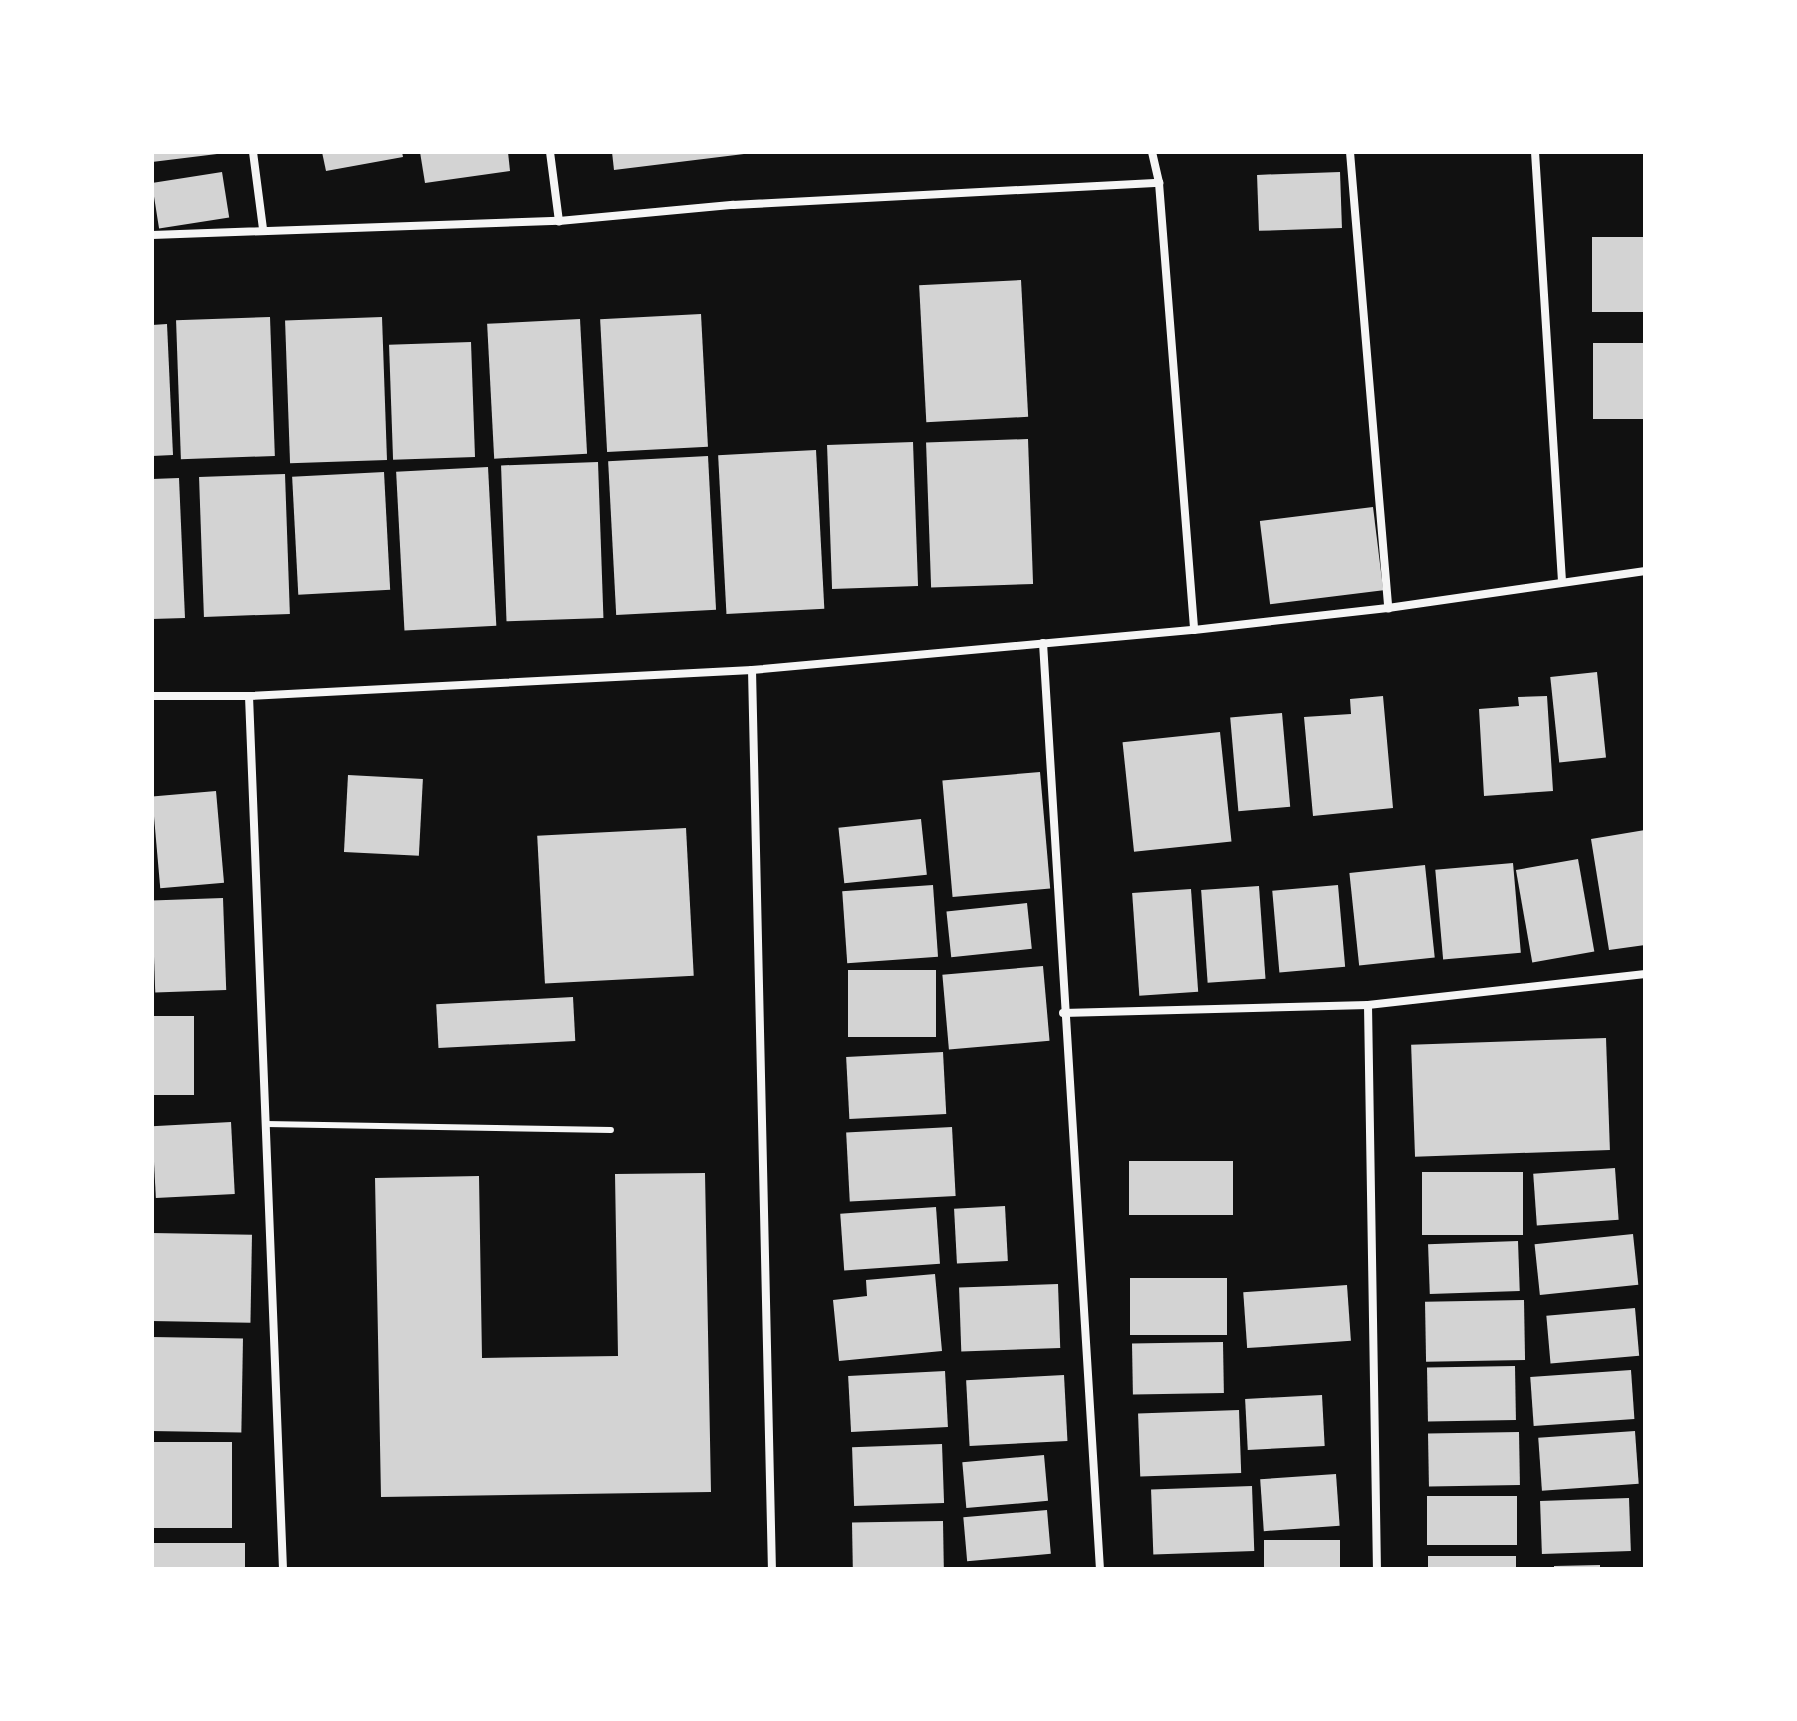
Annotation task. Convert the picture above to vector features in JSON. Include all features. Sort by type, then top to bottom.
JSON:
[{"type":"street","points":[[253,152],[263,229]]},
{"type":"street","points":[[550,152],[559,221]]},
{"type":"street","points":[[1152,152],[1159,183],[1194,630]]},
{"type":"street","points":[[1350,152],[1388,608]]},
{"type":"street","points":[[1535,152],[1562,581]]},
{"type":"street","points":[[152,235],[559,221],[733,205],[1159,183]]},
{"type":"street","points":[[152,696],[249,696],[752,670],[1194,630],[1388,608],[1645,571]]},
{"type":"street","points":[[1043,643],[1063,1013],[1100,1569]]},
{"type":"street","points":[[752,670],[772,1569]]},
{"type":"street","points":[[249,696],[283,1569]]},
{"type":"street","points":[[1063,1013],[1368,1005],[1645,974]]},
{"type":"street","points":[[1368,1005],[1377,1569]]},
{"type":"lane","points":[[266,1124],[611,1130]]},
{"type":"building","points":[[152,152],[217,152],[217,154],[152,162]]},
{"type":"building","points":[[322,152],[402,152],[403,157],[326,171]]},
{"type":"building","points":[[420,152],[508,152],[510,171],[425,183]]},
{"type":"building","points":[[612,152],[744,152],[744,154],[614,170]]},
{"type":"building","points":[[222,172],[229,217],[159,229],[152,183]]},
{"type":"building","points":[[1340,172],[1342,228],[1259,231],[1257,175]]},
{"type":"building","points":[[1592,237],[1645,237],[1645,312],[1592,312]]},
{"type":"building","points":[[1021,280],[1028,417],[926,422],[919,285]]},
{"type":"building","points":[[701,314],[708,447],[607,452],[600,319]]},
{"type":"building","points":[[270,317],[275,456],[181,459],[176,320]]},
{"type":"building","points":[[382,317],[387,460],[290,463],[285,320]]},
{"type":"building","points":[[580,319],[587,454],[494,459],[487,324]]},
{"type":"building","points":[[167,324],[173,455],[152,456],[152,325]]},
{"type":"building","points":[[471,342],[475,457],[393,460],[389,345]]},
{"type":"building","points":[[1593,343],[1645,343],[1645,419],[1593,419]]},
{"type":"building","points":[[1028,439],[1033,584],[931,587],[926,443]]},
{"type":"building","points":[[913,442],[918,586],[832,589],[827,445]]},
{"type":"building","points":[[816,450],[824,609],[726,614],[718,455]]},
{"type":"building","points":[[708,456],[716,610],[616,615],[608,461]]},
{"type":"building","points":[[598,462],[603,618],[507,621],[501,465]]},
{"type":"building","points":[[488,467],[496,626],[404,631],[396,472]]},
{"type":"building","points":[[384,472],[390,590],[298,595],[292,477]]},
{"type":"building","points":[[285,474],[290,614],[204,617],[199,477]]},
{"type":"building","points":[[179,478],[185,618],[152,619],[152,479]]},
{"type":"building","points":[[1373,507],[1383,590],[1270,604],[1260,521]]},
{"type":"building","points":[[1597,672],[1606,758],[1559,762],[1550,677]]},
{"type":"building","points":[[1383,696],[1393,808],[1313,816],[1304,717],[1351,714],[1350,699]]},
{"type":"building","points":[[1547,696],[1553,791],[1484,796],[1479,709],[1519,706],[1518,697]]},
{"type":"building","points":[[1282,713],[1290,807],[1238,811],[1230,718]]},
{"type":"building","points":[[1220,732],[1231,841],[1134,852],[1123,742]]},
{"type":"building","points":[[1040,772],[1050,889],[953,897],[942,781]]},
{"type":"building","points":[[348,775],[423,779],[419,856],[344,852]]},
{"type":"building","points":[[216,791],[224,883],[160,888],[152,797]]},
{"type":"building","points":[[921,819],[927,875],[844,883],[838,828]]},
{"type":"building","points":[[686,828],[694,976],[545,984],[537,836]]},
{"type":"building","points":[[1645,830],[1645,945],[1609,950],[1591,839]]},
{"type":"building","points":[[1578,859],[1594,952],[1532,963],[1516,870]]},
{"type":"building","points":[[1513,863],[1521,953],[1443,959],[1435,870]]},
{"type":"building","points":[[1425,865],[1435,957],[1359,965],[1349,873]]},
{"type":"building","points":[[933,885],[938,957],[847,963],[842,891]]},
{"type":"building","points":[[1338,885],[1345,967],[1279,972],[1272,891]]},
{"type":"building","points":[[1259,886],[1265,979],[1208,983],[1201,890]]},
{"type":"building","points":[[1191,889],[1198,992],[1139,996],[1132,893]]},
{"type":"building","points":[[223,898],[226,990],[155,992],[152,900]]},
{"type":"building","points":[[1027,903],[1032,949],[951,957],[946,911]]},
{"type":"building","points":[[1043,966],[1050,1041],[949,1050],[942,975]]},
{"type":"building","points":[[848,970],[936,970],[936,1037],[848,1037]]},
{"type":"building","points":[[573,997],[575,1041],[438,1048],[436,1004]]},
{"type":"building","points":[[152,1016],[194,1016],[194,1095],[152,1095]]},
{"type":"building","points":[[1606,1038],[1610,1150],[1415,1157],[1411,1045]]},
{"type":"building","points":[[943,1052],[946,1114],[849,1119],[846,1057]]},
{"type":"building","points":[[231,1122],[235,1194],[156,1198],[152,1126]]},
{"type":"building","points":[[952,1127],[956,1196],[850,1201],[846,1133]]},
{"type":"building","points":[[1129,1161],[1233,1161],[1233,1215],[1129,1215]]},
{"type":"building","points":[[1615,1168],[1619,1220],[1537,1226],[1533,1174]]},
{"type":"building","points":[[1422,1172],[1523,1172],[1523,1235],[1422,1235]]},
{"type":"building","points":[[705,1173],[711,1492],[381,1497],[375,1178],[479,1176],[482,1358],[618,1356],[615,1174]]},
{"type":"building","points":[[1005,1206],[1008,1261],[957,1264],[954,1209]]},
{"type":"building","points":[[936,1207],[940,1264],[844,1271],[840,1214]]},
{"type":"building","points":[[152,1233],[252,1235],[250,1323],[152,1321]]},
{"type":"building","points":[[1633,1234],[1638,1285],[1540,1295],[1535,1244]]},
{"type":"building","points":[[1518,1241],[1520,1291],[1430,1294],[1428,1244]]},
{"type":"building","points":[[935,1274],[942,1351],[839,1361],[833,1300],[867,1296],[866,1280]]},
{"type":"building","points":[[1130,1278],[1227,1278],[1227,1335],[1130,1335]]},
{"type":"building","points":[[1058,1284],[1060,1348],[961,1351],[959,1287]]},
{"type":"building","points":[[1347,1285],[1351,1341],[1247,1348],[1243,1292]]},
{"type":"building","points":[[1524,1300],[1525,1360],[1426,1362],[1425,1302]]},
{"type":"building","points":[[1635,1308],[1639,1356],[1551,1364],[1546,1316]]},
{"type":"building","points":[[152,1337],[243,1339],[241,1433],[152,1431]]},
{"type":"building","points":[[1223,1342],[1224,1393],[1133,1395],[1132,1344]]},
{"type":"building","points":[[1515,1366],[1516,1420],[1428,1422],[1427,1368]]},
{"type":"building","points":[[1631,1370],[1634,1419],[1534,1426],[1530,1377]]},
{"type":"building","points":[[945,1371],[948,1427],[851,1432],[848,1376]]},
{"type":"building","points":[[1064,1375],[1067,1441],[970,1446],[966,1380]]},
{"type":"building","points":[[1322,1395],[1325,1446],[1248,1450],[1245,1399]]},
{"type":"building","points":[[1239,1410],[1241,1473],[1140,1476],[1138,1414]]},
{"type":"building","points":[[1635,1431],[1639,1484],[1542,1491],[1538,1438]]},
{"type":"building","points":[[1519,1432],[1520,1485],[1429,1487],[1428,1434]]},
{"type":"building","points":[[152,1442],[232,1442],[232,1528],[152,1528]]},
{"type":"building","points":[[942,1444],[944,1503],[854,1506],[852,1447]]},
{"type":"building","points":[[1044,1455],[1048,1501],[966,1508],[962,1462]]},
{"type":"building","points":[[1336,1474],[1340,1526],[1264,1531],[1260,1479]]},
{"type":"building","points":[[1252,1486],[1254,1551],[1153,1554],[1151,1490]]},
{"type":"building","points":[[1427,1496],[1517,1496],[1517,1545],[1427,1545]]},
{"type":"building","points":[[1629,1498],[1631,1551],[1542,1554],[1540,1501]]},
{"type":"building","points":[[1047,1510],[1051,1554],[967,1561],[963,1517]]},
{"type":"building","points":[[943,1521],[944,1568],[853,1569],[852,1523]]},
{"type":"building","points":[[1264,1540],[1340,1540],[1340,1569],[1264,1569]]},
{"type":"building","points":[[152,1543],[245,1543],[245,1569],[152,1569]]},
{"type":"building","points":[[1428,1556],[1516,1556],[1516,1569],[1428,1569]]},
{"type":"building","points":[[1600,1565],[1600,1569],[1554,1569],[1554,1566]]}]
